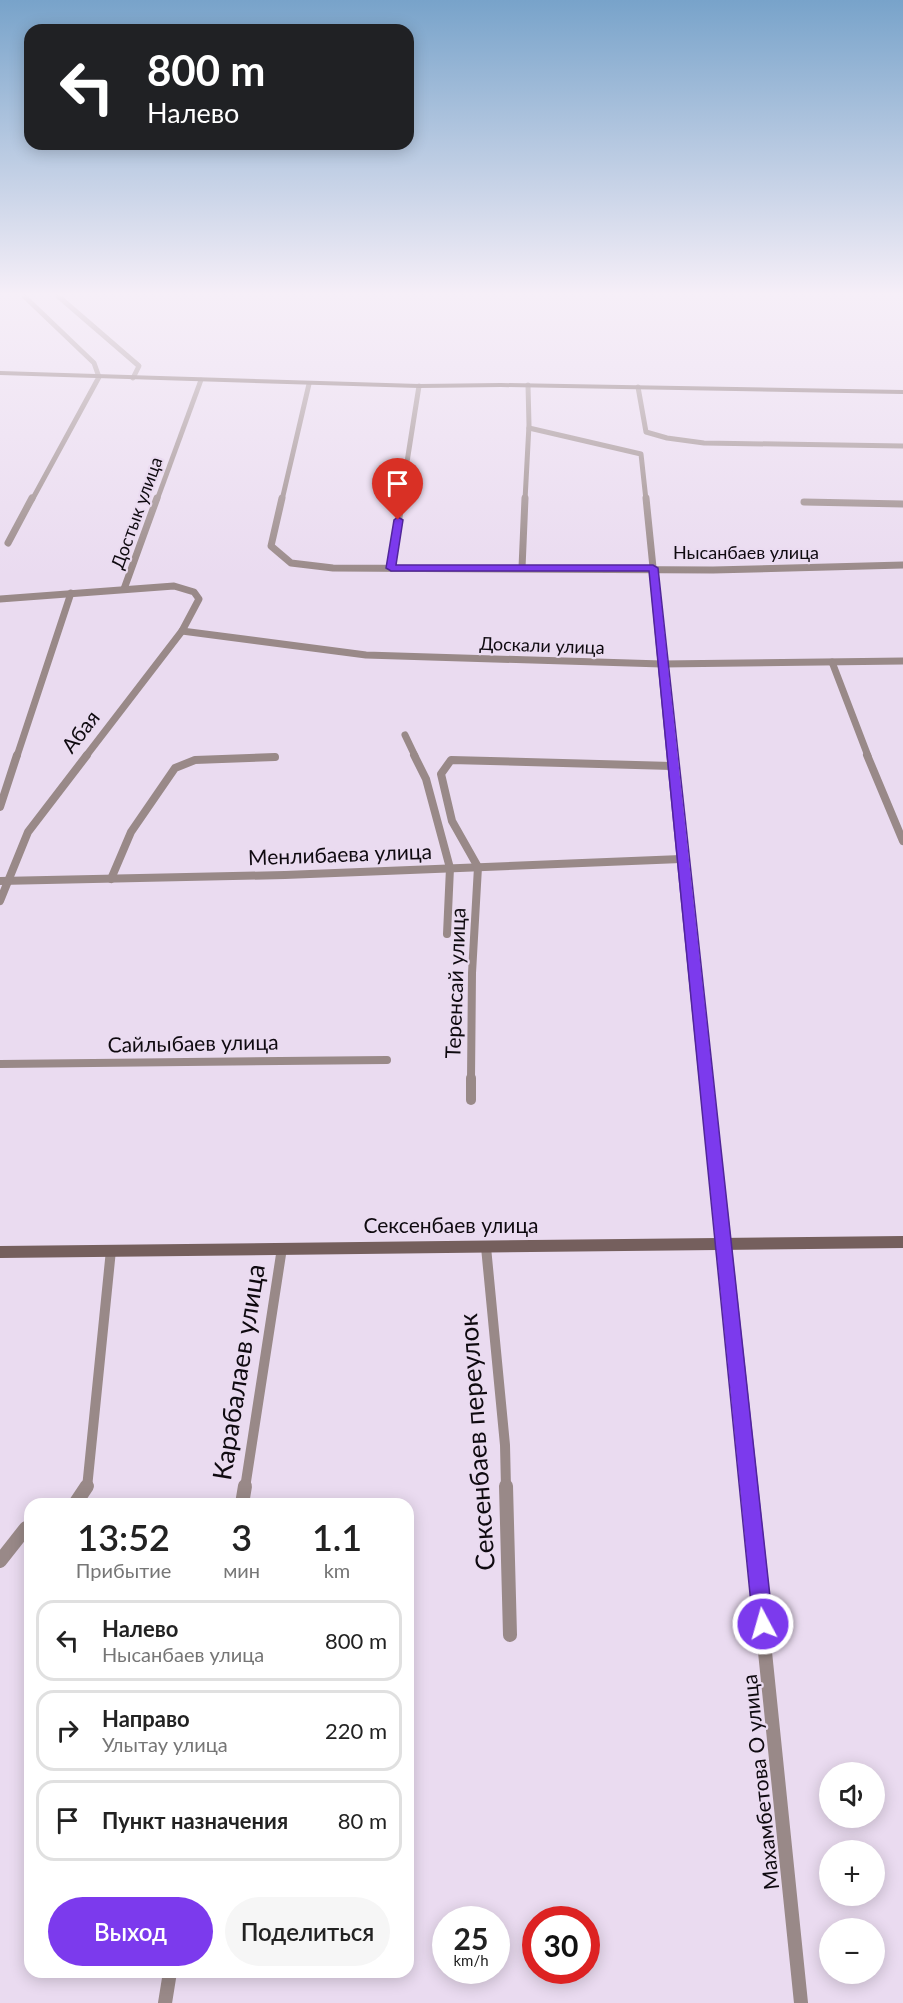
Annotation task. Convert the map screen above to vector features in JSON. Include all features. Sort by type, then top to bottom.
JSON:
[{"type":"street","points":[[8,543],[92,389]]},
{"type":"street","name":"Достык улица","points":[[124,589],[198,389]]},
{"type":"street","name":"Нысанбаев улица","points":[[308,389],[271,546],[291,563],[333,568],[713,570],[903,565]]},
{"type":"street","points":[[391,568],[418,389]]},
{"type":"street","points":[[522,568],[529,428],[528,389]]},
{"type":"street","points":[[638,389],[646,432],[667,438],[704,443],[903,446]]},
{"type":"street","points":[[769,389],[903,392]]},
{"type":"street","name":"Махамбетова О улица","points":[[529,428],[640,454],[681,859],[725,1245],[801,2003]]},
{"type":"street","points":[[804,502],[903,504]]},
{"type":"street","name":"Абая","points":[[0,901],[5,881],[28,832],[182,631],[199,599],[194,592],[174,586],[124,589]]},
{"type":"street","points":[[0,599],[124,589]]},
{"type":"street","points":[[0,807],[71,593]]},
{"type":"street","name":"Доскали улица","points":[[182,631],[366,655],[662,664],[903,661]]},
{"type":"street","points":[[832,662],[903,841]]},
{"type":"street","name":"Теренсай улица","points":[[405,735],[426,779],[450,868],[447,934]]},
{"type":"street","points":[[111,879],[131,832],[175,768],[195,760],[275,757]]},
{"type":"street","points":[[478,867],[452,821],[441,774],[451,760],[672,765]]},
{"type":"street","name":"Менлибаева улица","points":[[5,881],[285,875],[681,859]]},
{"type":"street","name":"Теренсай улица","points":[[471,1100],[472,973],[478,867]]},
{"type":"street","name":"Сайлыбаев улица","points":[[0,1064],[387,1060]]},
{"type":"street","name":"Сексенбаев улица","points":[[0,1252],[903,1242]]},
{"type":"street","name":"Сексенбаев переулок","points":[[486,1246],[506,1445],[510,1635]]},
{"type":"street","name":"Карабалаев улица","points":[[243,1498],[282,1248]]},
{"type":"street","points":[[80,1498],[87,1488],[111,1250]]},
{"type":"street","points":[[0,1561],[24,1532]]},
{"type":"street","points":[[165,2003],[169,1978]]},
{"type":"route","points":[[398,520],[391,568],[653,568],[763,1624]]}]
